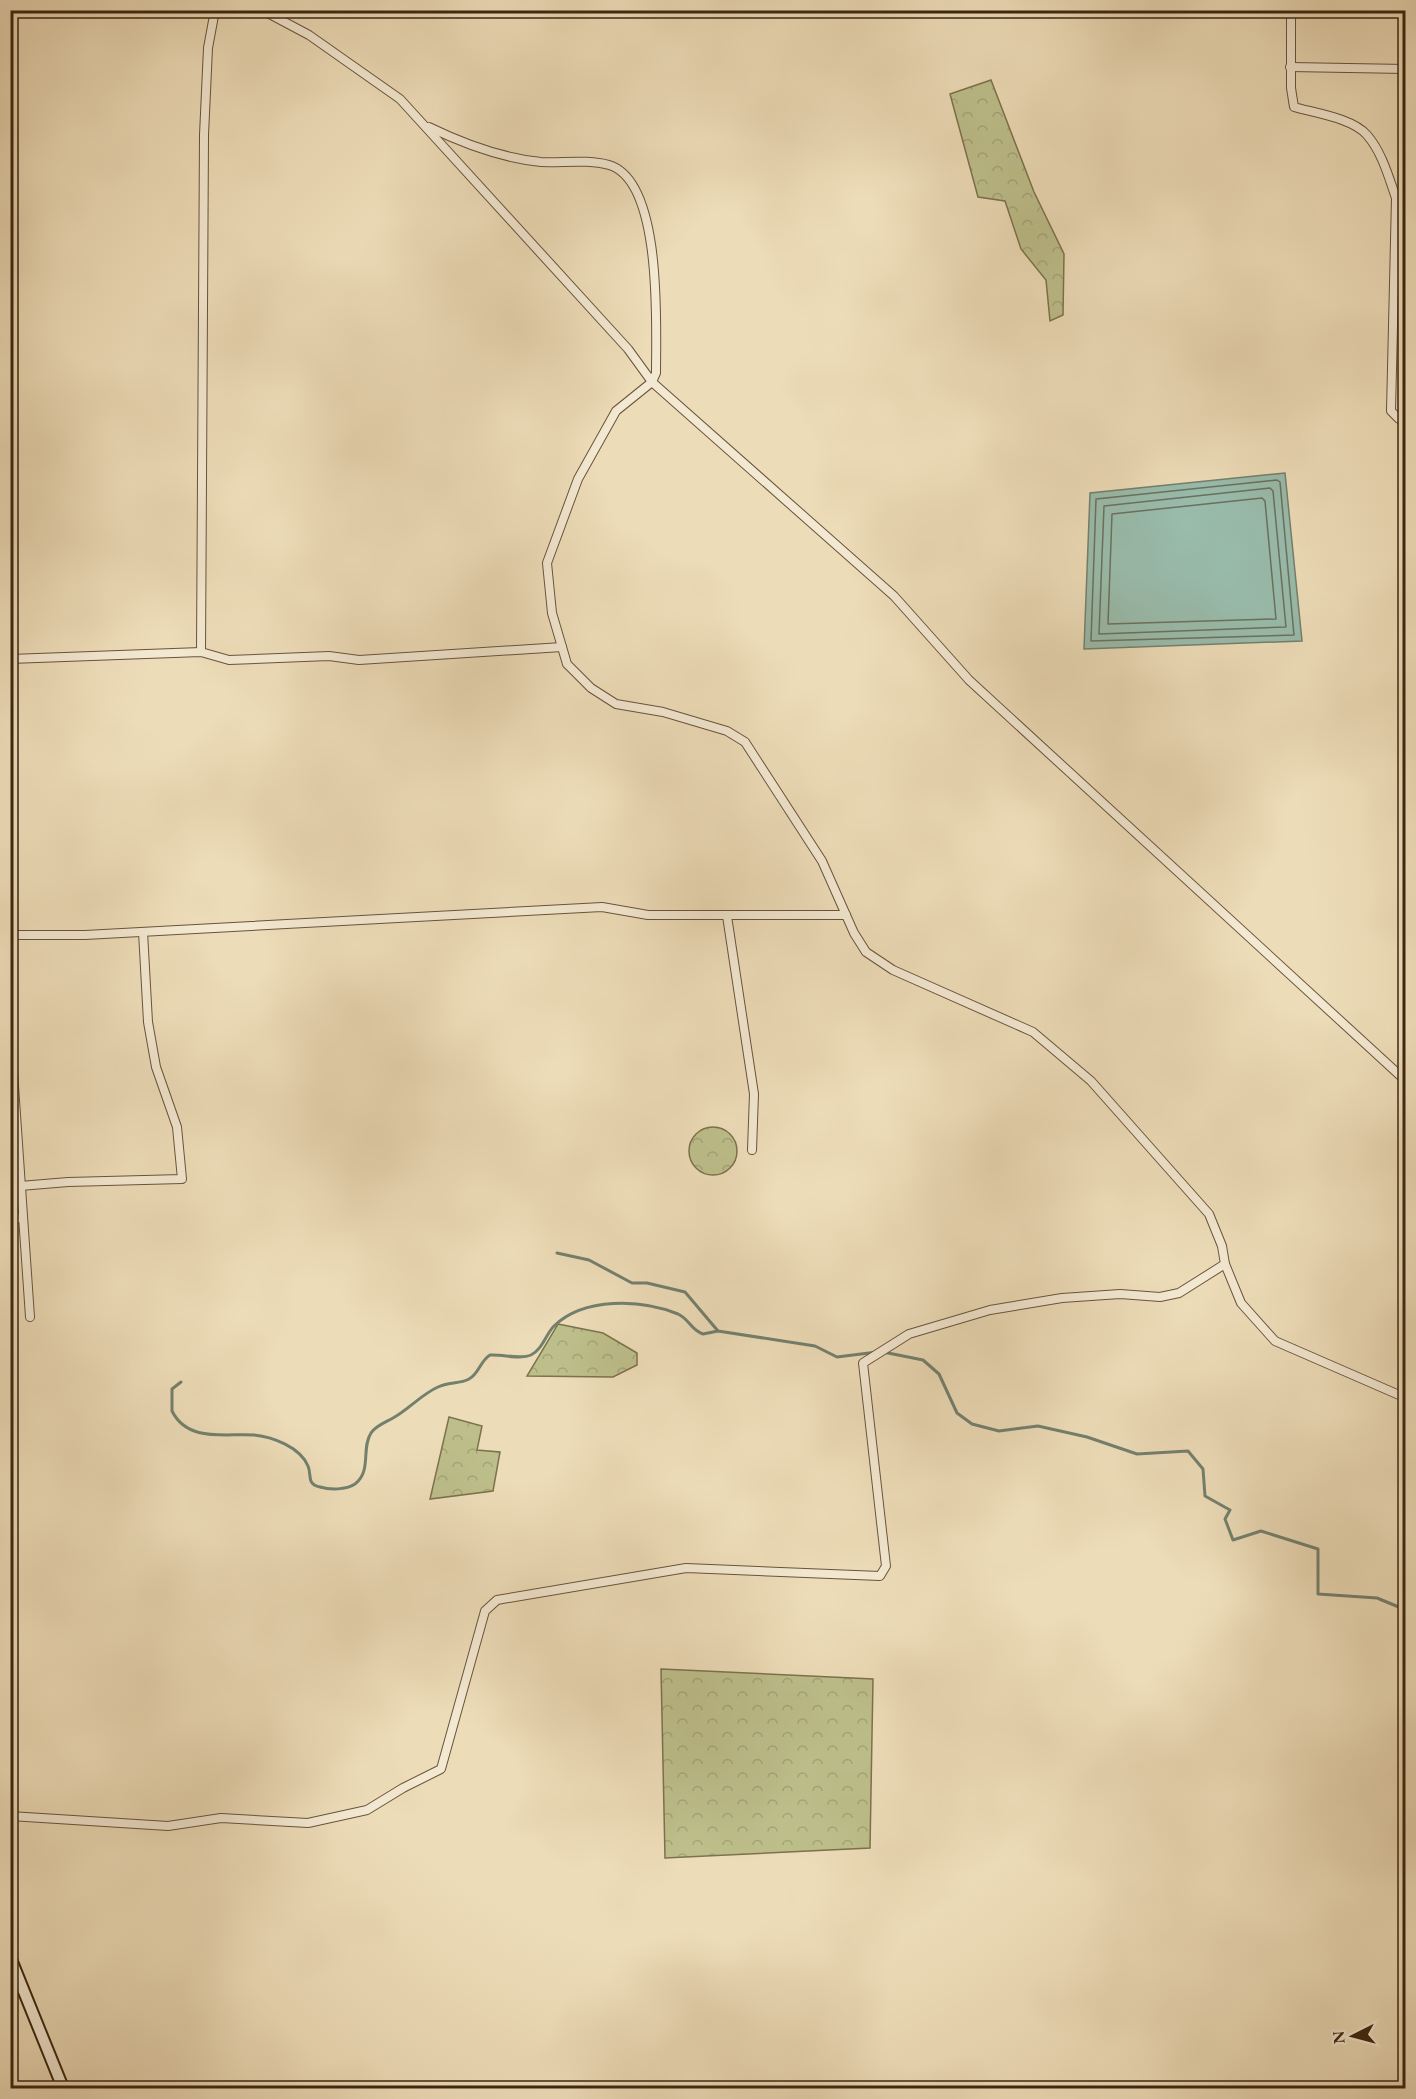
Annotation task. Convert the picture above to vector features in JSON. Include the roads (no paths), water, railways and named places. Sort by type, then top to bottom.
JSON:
[{"type":"street","points":[[201,652],[204,135],[208,48],[214,10]]},
{"type":"street","points":[[262,10],[309,35],[400,99],[628,349],[652,382],[894,596],[969,680],[1406,1081]]},
{"type":"street","points":[[1291,10],[1290,67],[1294,107],[1338,118],[1367,134],[1385,166],[1396,198],[1391,411],[1399,418],[1406,418]]},
{"type":"street","points":[[1290,67],[1406,69]]},
{"type":"street","points":[[425,125],[469,147],[540,162],[609,165],[625,172],[637,189],[655,261],[656,373],[652,382],[616,411],[578,478],[547,563],[552,613],[567,664],[591,688],[616,704],[663,712],[727,730],[746,742],[822,861],[846,915],[866,952],[945,995],[1033,1032],[1091,1081],[1209,1214],[1222,1246],[1225,1264],[1241,1303],[1275,1341],[1406,1398]]},
{"type":"street","points":[[10,659],[201,652],[229,660],[329,656],[359,660],[562,647]]},
{"type":"street","points":[[10,935],[143,932],[602,907],[648,915],[846,915]]},
{"type":"street","points":[[727,916],[754,1094],[752,1150]]},
{"type":"street","points":[[20,1186],[68,1182],[182,1179],[177,1127],[156,1067],[148,1022],[143,932]]},
{"type":"street","points":[[10,1028],[30,1317]]},
{"type":"street","points":[[10,1219],[22,1218]]},
{"type":"street","points":[[10,1816],[168,1826],[221,1818],[308,1822],[367,1810],[441,1769],[485,1611],[497,1600],[687,1568],[880,1576],[886,1566],[864,1362],[909,1334],[990,1310],[1062,1298],[1120,1294],[1160,1298],[1179,1293],[1225,1264]]},
{"type":"street","points":[[10,1957],[63,2088]]},
{"type":"water","points":[[1285,473],[1302,641],[1084,649],[1090,493]]},
{"type":"waterway","points":[[557,1253],[589,1260],[632,1283],[647,1283],[685,1292],[718,1331],[815,1346],[837,1357],[877,1352]]},
{"type":"waterway","points":[[181,1382],[172,1389],[172,1411],[188,1428],[208,1434],[254,1435],[285,1444],[304,1459],[313,1484],[338,1489],[351,1486],[360,1479],[365,1466],[368,1439],[378,1426],[432,1390],[442,1385],[469,1379],[490,1355],[522,1357],[535,1353],[554,1326],[581,1310],[613,1304],[647,1305],[678,1314],[703,1334],[718,1331]]},
{"type":"waterway","points":[[883,1352],[923,1360],[939,1374],[957,1413],[972,1424],[999,1431],[1038,1426],[1087,1437],[1137,1454],[1188,1451],[1203,1469],[1205,1496],[1230,1510],[1225,1519],[1233,1540],[1261,1531],[1318,1549],[1318,1594],[1377,1598],[1406,1610]]}]
